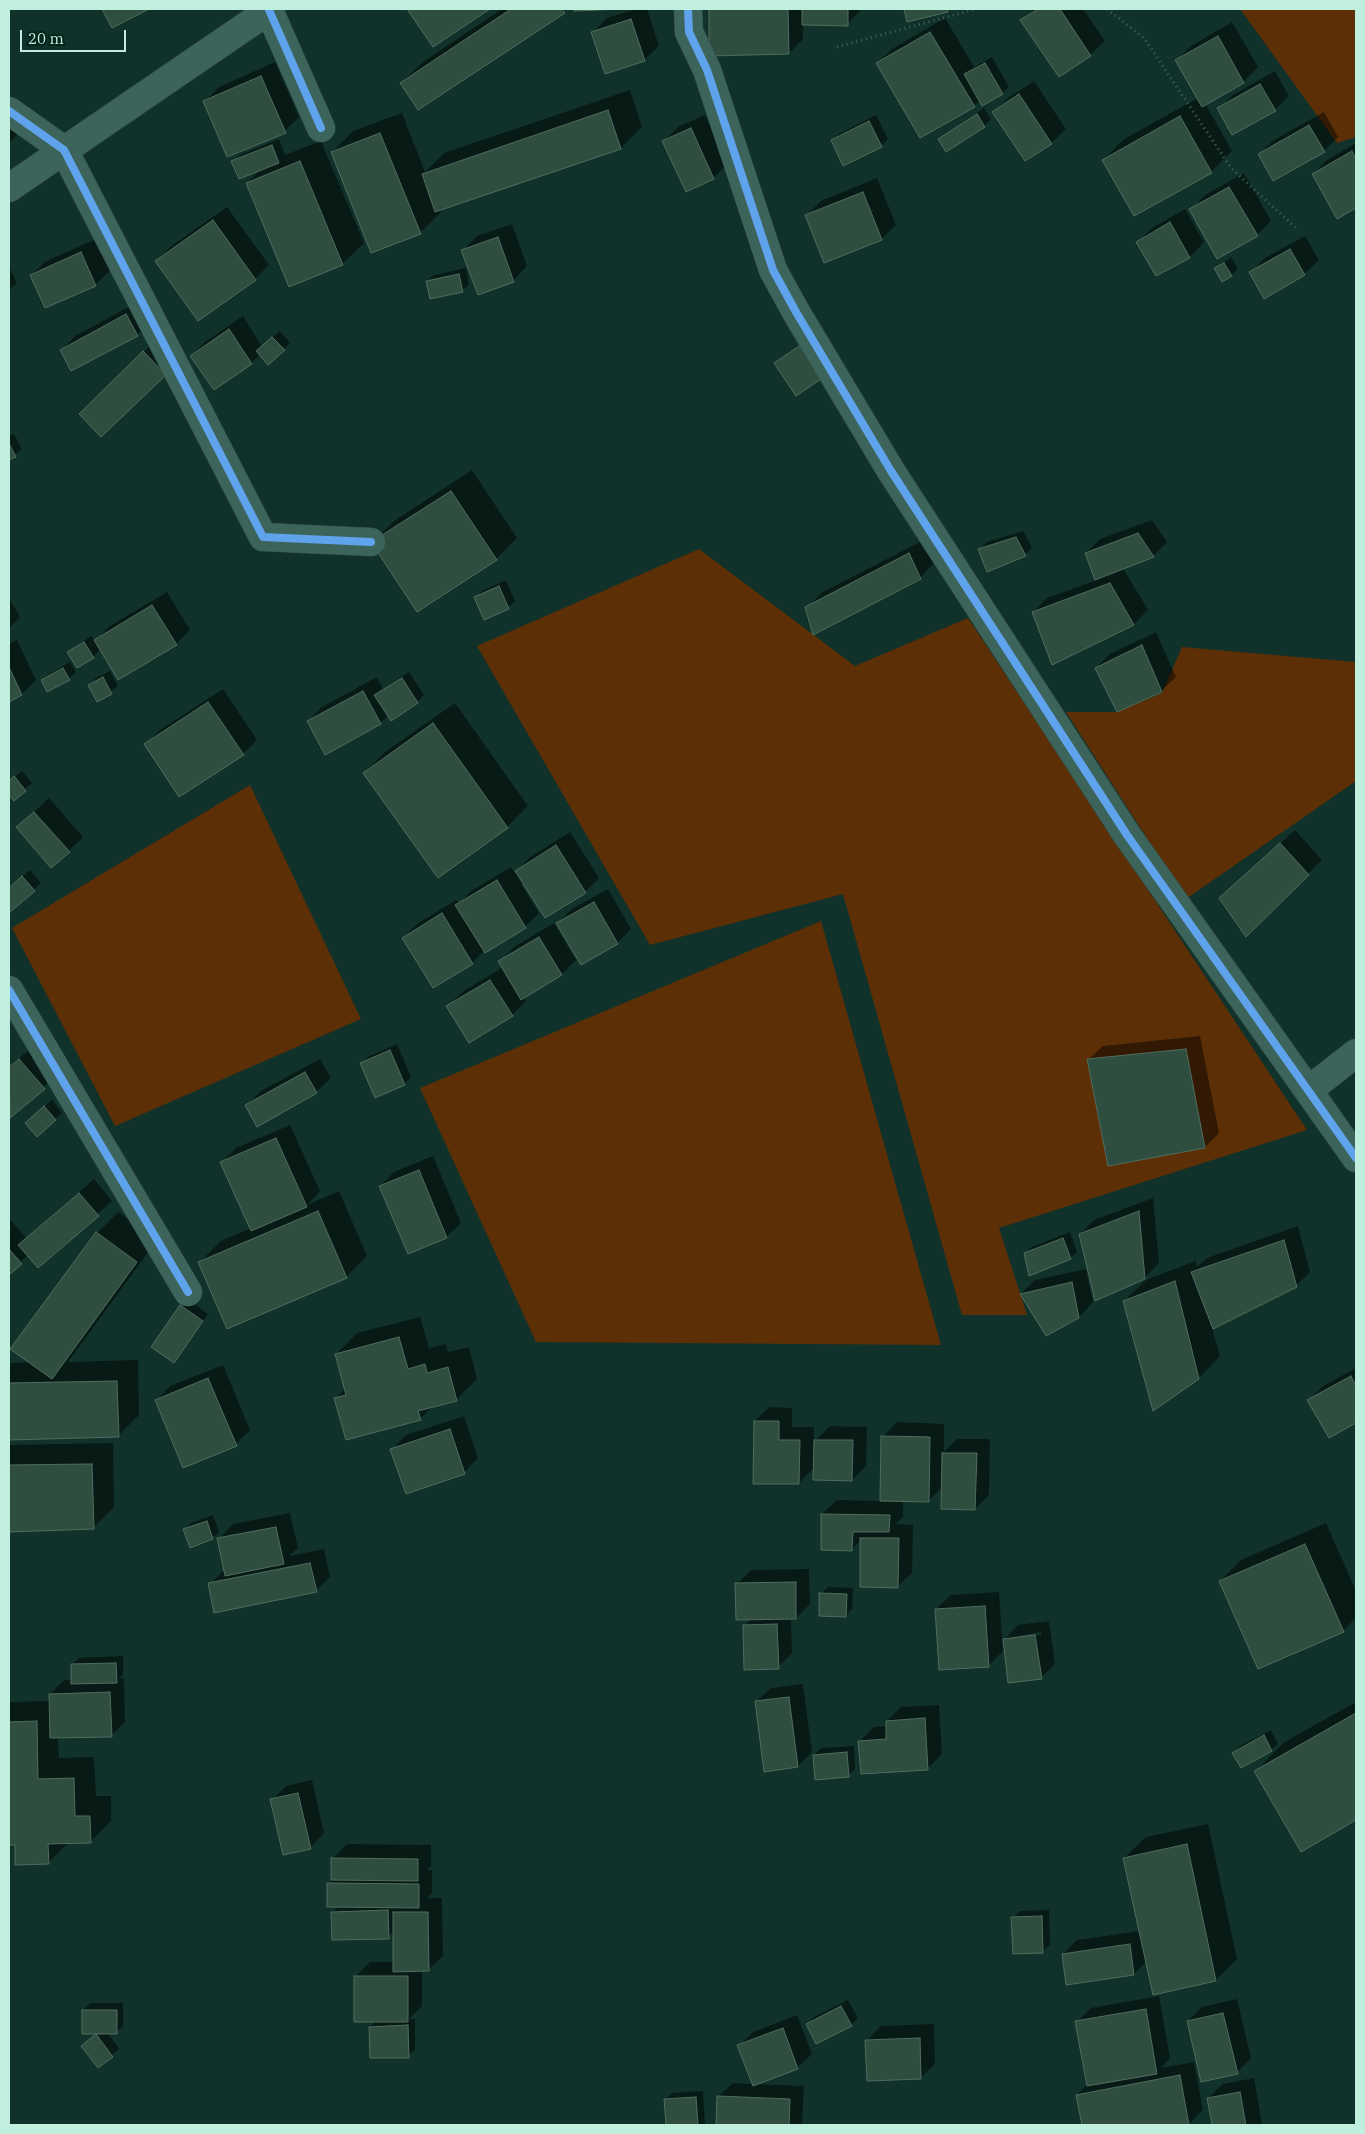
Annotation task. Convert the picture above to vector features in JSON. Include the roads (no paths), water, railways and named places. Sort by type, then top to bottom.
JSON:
[{"type":"street","points":[[9,188],[270,9],[321,128]]},
{"type":"street","points":[[688,9],[689,32],[706,70],[773,270],[796,312],[892,471],[1127,834],[1356,1158]]},
{"type":"street","points":[[9,111],[64,150],[263,537],[371,542]]},
{"type":"street","points":[[9,990],[188,1292]]},
{"type":"street","points":[[1309,1090],[1356,1053]]}]
